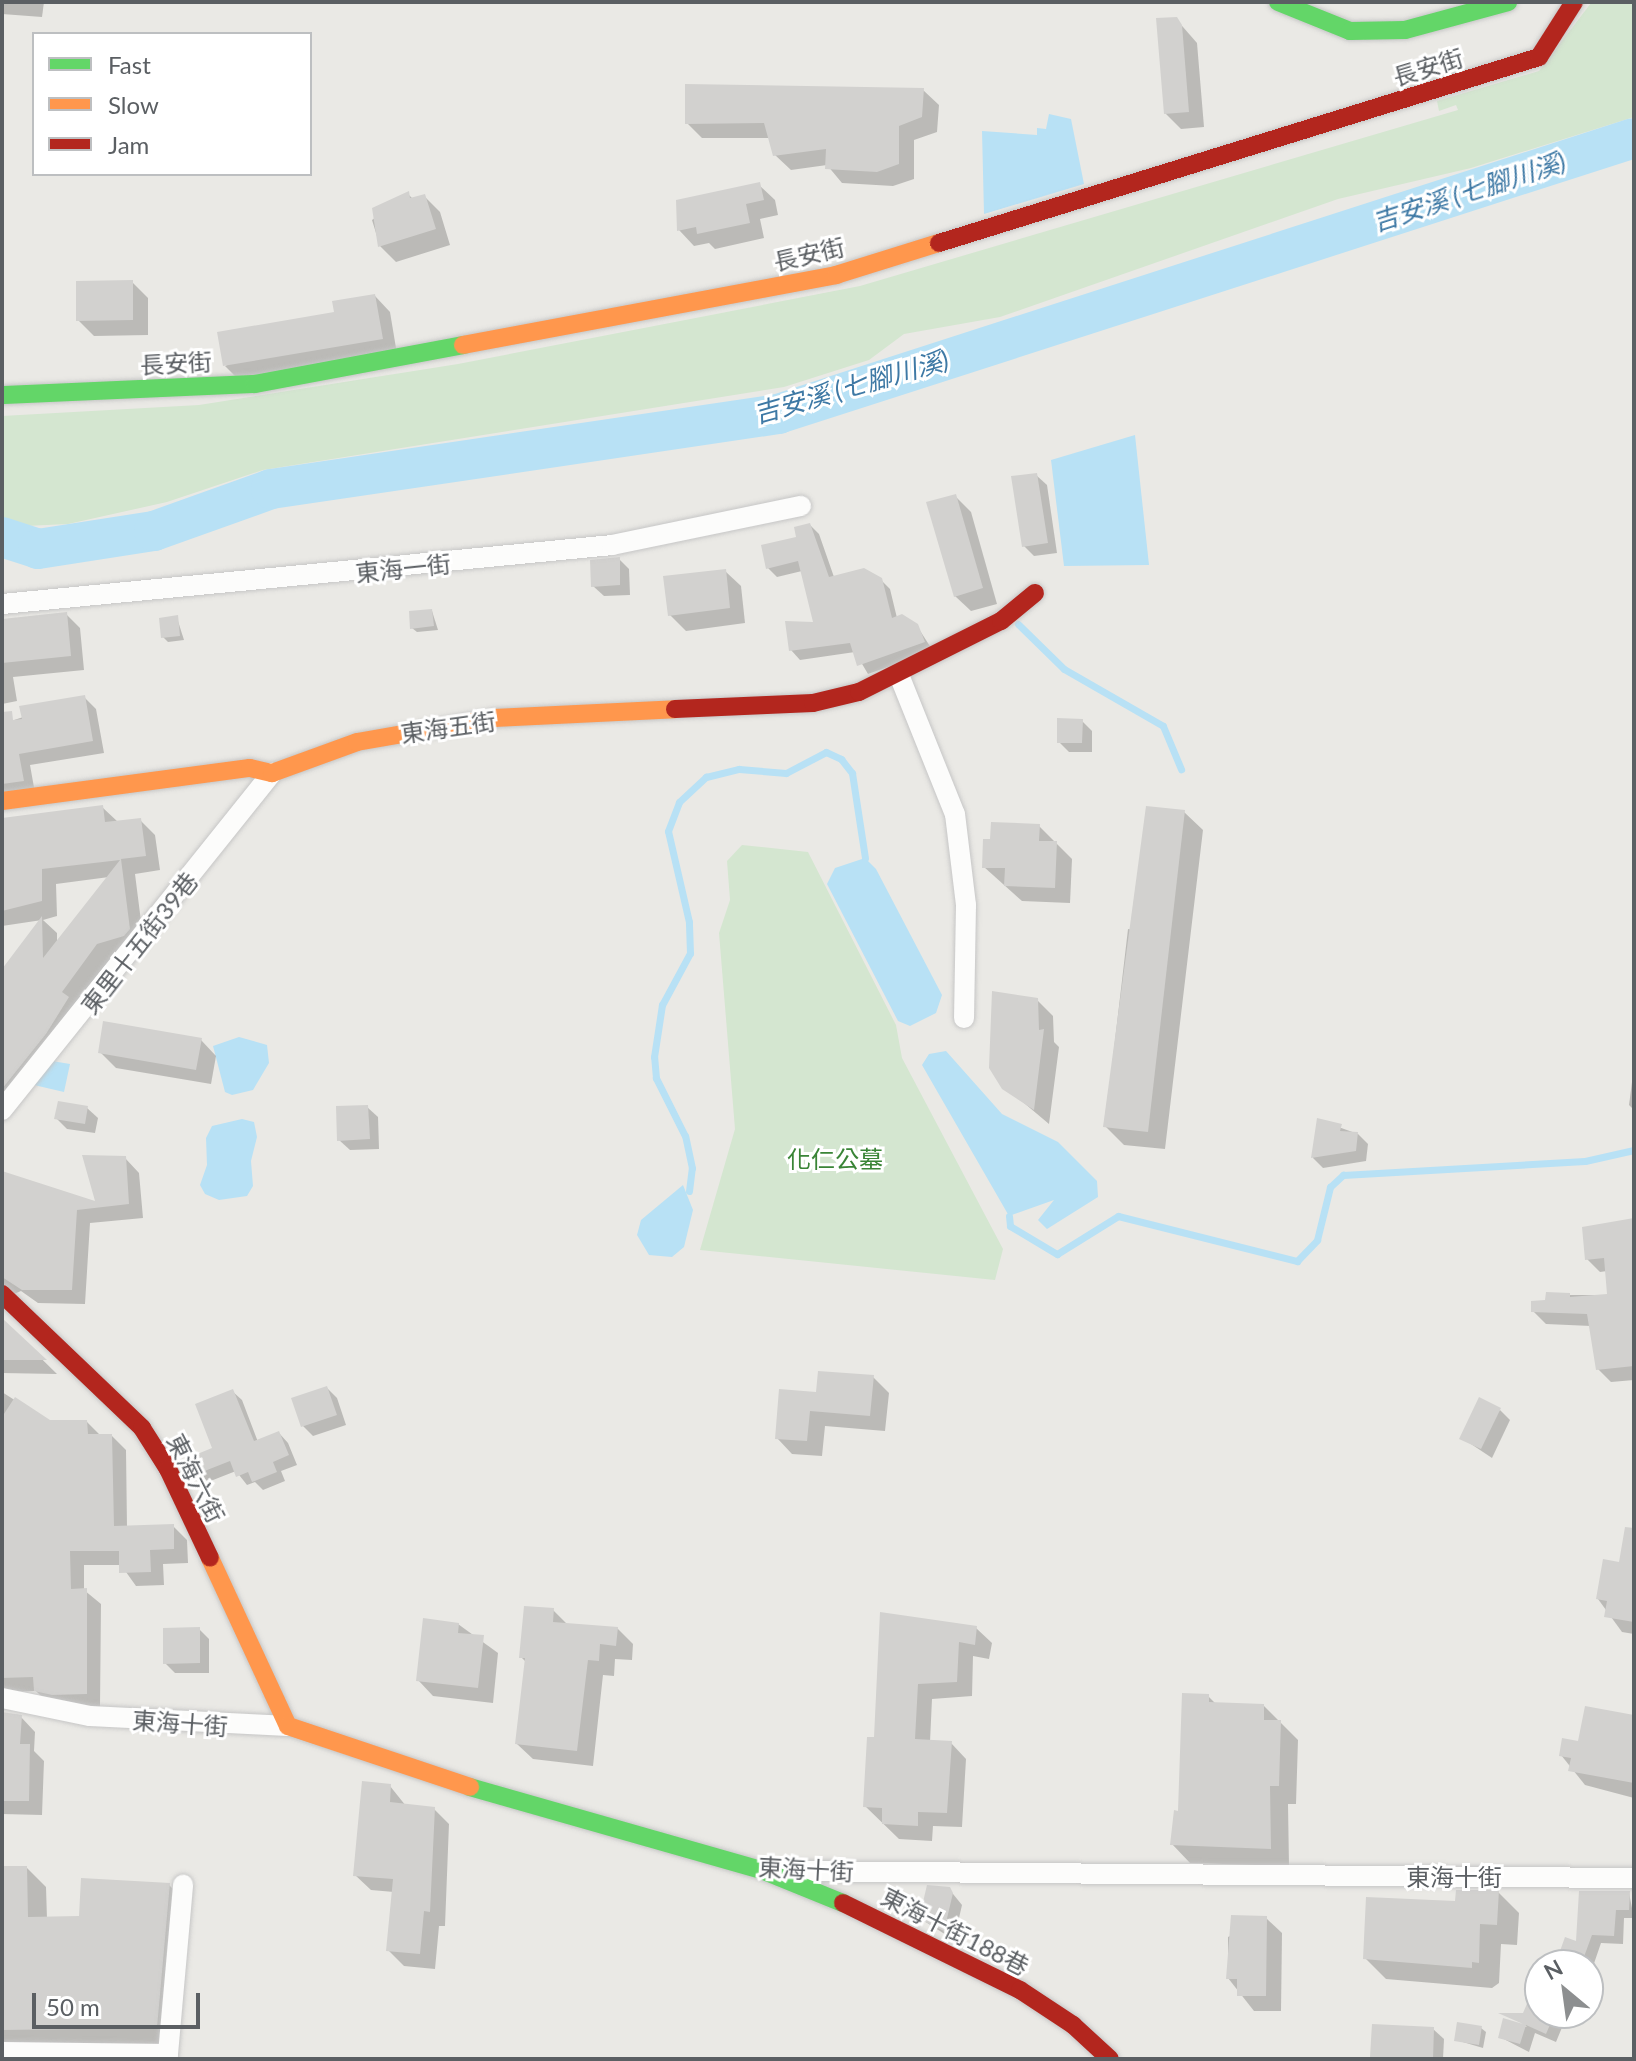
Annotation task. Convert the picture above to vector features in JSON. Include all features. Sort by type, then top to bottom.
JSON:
[{"type":"street","points":[[1278,2],[1350,31],[1405,30],[1508,2]]},
{"type":"street","name":"長安街","points":[[2,395],[255,384],[836,275],[1539,57],[1574,2]]},
{"type":"street","name":"東海一街","points":[[2,604],[612,545],[801,506]]},
{"type":"street","name":"東海五街","points":[[2,801],[250,768],[272,773],[343,746],[494,718],[813,703],[859,692],[899,675],[1001,621],[1035,593]]},
{"type":"street","points":[[899,675],[955,814],[966,905],[964,1018]]},
{"type":"street","name":"東里十五街39巷","points":[[2,1110],[272,773]]},
{"type":"street","name":"東海六街","points":[[2,1294],[142,1428],[168,1469],[288,1726]]},
{"type":"street","name":"東海十街","points":[[2,1698],[90,1716],[288,1726],[486,1793],[764,1871],[1634,1878]]},
{"type":"street","name":"東海十街188巷","points":[[764,1871],[881,1919],[1020,1990],[1073,2025],[1110,2059]]},
{"type":"street","points":[[2,2052],[168,2057],[183,1885]]},
{"type":"green space","points":[[1634,2],[1634,117],[1471,168],[1338,199],[1000,317],[904,334],[869,360],[784,387],[263,470],[167,502],[68,524],[25,526],[2,518],[2,416],[199,405],[458,364],[860,286],[1458,110],[1456,105],[1439,111],[1437,101],[1539,71],[1591,3]]},
{"type":"green space","name":"化仁公墓","points":[[742,845],[808,852],[896,1025],[902,1058],[1003,1249],[995,1280],[700,1250],[735,1129],[719,933],[730,900],[727,861]]},
{"type":"water","points":[[1049,114],[1071,119],[1084,184],[984,214],[982,131],[1037,135],[1037,128],[1046,129]]},
{"type":"water","points":[[1135,435],[1149,565],[1064,566],[1051,460]]},
{"type":"water","points":[[865,858],[876,869],[942,995],[936,1013],[910,1026],[898,1021],[827,884],[835,868]]},
{"type":"water","points":[[239,1037],[267,1045],[269,1063],[253,1090],[232,1095],[225,1092],[213,1046]]},
{"type":"water","points":[[946,1051],[1002,1114],[1058,1142],[1097,1181],[1098,1197],[1047,1229],[1038,1220],[1054,1200],[1009,1216],[922,1065],[929,1054]]},
{"type":"water","points":[[52,1061],[70,1064],[64,1092],[34,1085]]},
{"type":"water","points":[[242,1119],[254,1122],[257,1137],[251,1161],[253,1186],[247,1196],[219,1200],[205,1194],[200,1185],[207,1165],[206,1138],[212,1126]]},
{"type":"water","points":[[683,1185],[693,1210],[684,1247],[672,1257],[649,1255],[637,1235],[641,1220]]},
{"type":"building","points":[[1177,17],[1182,25],[1189,112],[1164,114],[1156,18]]},
{"type":"building","points":[[685,84],[924,88],[922,117],[899,126],[899,164],[877,172],[825,169],[826,149],[773,156],[764,123],[685,124]]},
{"type":"building","points":[[760,182],[764,200],[746,204],[750,223],[697,234],[696,227],[677,231],[676,200]]},
{"type":"building","points":[[409,191],[410,198],[425,194],[436,229],[378,247],[372,208]]},
{"type":"building","points":[[133,280],[133,320],[76,321],[76,281]]},
{"type":"building","points":[[375,294],[383,339],[223,366],[217,332],[334,312],[332,301]]},
{"type":"building","points":[[1037,473],[1048,543],[1022,547],[1011,476]]},
{"type":"building","points":[[956,494],[983,588],[954,597],[926,502]]},
{"type":"building","points":[[810,523],[829,577],[864,568],[882,578],[892,618],[902,614],[918,624],[925,642],[857,666],[850,643],[789,651],[785,621],[813,622],[798,561],[766,569],[761,545],[796,537],[794,527]]},
{"type":"building","points":[[620,557],[620,585],[591,587],[590,560]]},
{"type":"building","points":[[726,569],[730,608],[668,616],[663,576]]},
{"type":"building","points":[[432,609],[434,626],[410,629],[409,611]]},
{"type":"building","points":[[67,612],[71,656],[2,663],[2,619]]},
{"type":"building","points":[[178,615],[180,636],[161,638],[159,618]]},
{"type":"building","points":[[85,695],[93,741],[19,754],[24,781],[2,784],[2,712],[12,711],[13,720],[22,719],[19,706]]},
{"type":"building","points":[[1057,718],[1083,719],[1082,743],[1057,743]]},
{"type":"building","points":[[103,805],[105,822],[141,818],[146,856],[121,859],[130,929],[124,936],[97,944],[62,992],[69,997],[46,1034],[2,1089],[2,969],[42,916],[43,958],[120,860],[42,869],[42,901],[2,911],[2,818]]},
{"type":"building","points":[[1146,806],[1185,810],[1148,1132],[1103,1127]]},
{"type":"building","points":[[991,822],[1040,824],[1039,841],[1057,841],[1055,888],[1004,886],[1005,868],[982,868],[983,839],[990,839]]},
{"type":"building","points":[[992,991],[1038,998],[1039,1030],[1044,1029],[1034,1110],[1002,1089],[989,1068]]},
{"type":"building","points":[[103,1021],[202,1038],[196,1070],[98,1053]]},
{"type":"building","points":[[58,1101],[88,1106],[85,1124],[54,1119]]},
{"type":"building","points":[[368,1105],[370,1139],[337,1141],[336,1106]]},
{"type":"building","points":[[1317,1118],[1342,1124],[1340,1131],[1358,1132],[1356,1151],[1311,1158]]},
{"type":"building","points":[[82,1155],[126,1156],[129,1204],[77,1210],[72,1290],[22,1290],[2,1277],[2,1171],[95,1201]]},
{"type":"building","points":[[1634,1218],[1634,1366],[1596,1370],[1587,1314],[1531,1312],[1531,1301],[1545,1300],[1546,1292],[1570,1293],[1570,1297],[1607,1294],[1604,1258],[1585,1260],[1582,1227]]},
{"type":"building","points":[[2,1318],[47,1360],[2,1360]]},
{"type":"building","points":[[818,1371],[874,1375],[870,1416],[810,1411],[807,1441],[775,1439],[779,1389],[816,1392]]},
{"type":"building","points":[[327,1386],[337,1415],[301,1427],[291,1398]]},
{"type":"building","points":[[233,1389],[254,1441],[279,1431],[289,1455],[273,1462],[277,1472],[252,1482],[248,1472],[236,1477],[230,1461],[197,1474],[190,1457],[212,1448],[195,1404]]},
{"type":"building","points":[[15,1397],[50,1420],[87,1420],[88,1434],[112,1434],[114,1526],[174,1524],[174,1549],[150,1550],[151,1572],[119,1573],[119,1551],[70,1551],[71,1589],[87,1588],[87,1694],[52,1695],[34,1691],[33,1677],[2,1678],[2,1417]]},
{"type":"building","points":[[1479,1397],[1501,1408],[1481,1449],[1459,1439]]},
{"type":"building","points":[[1625,1527],[1634,1528],[1634,1622],[1604,1617],[1607,1601],[1596,1599],[1603,1559],[1619,1562]]},
{"type":"building","points":[[524,1606],[554,1608],[553,1622],[618,1627],[616,1646],[600,1644],[599,1661],[588,1660],[577,1751],[515,1744],[525,1658],[519,1658]]},
{"type":"building","points":[[880,1612],[977,1626],[975,1645],[959,1642],[957,1682],[918,1684],[915,1739],[952,1741],[947,1813],[918,1812],[918,1826],[882,1824],[882,1808],[863,1807],[867,1737],[874,1737]]},
{"type":"building","points":[[423,1618],[459,1623],[458,1633],[484,1635],[478,1688],[416,1681]]},
{"type":"building","points":[[200,1627],[200,1663],[163,1664],[163,1628]]},
{"type":"building","points":[[1182,1693],[1209,1694],[1209,1702],[1264,1704],[1264,1720],[1281,1720],[1279,1786],[1270,1786],[1271,1849],[1170,1845],[1174,1810],[1178,1811]]},
{"type":"building","points":[[1585,1706],[1634,1715],[1634,1783],[1568,1771],[1571,1758],[1559,1756],[1562,1738],[1578,1741]]},
{"type":"building","points":[[2,1712],[22,1715],[20,1744],[30,1744],[29,1801],[2,1801]]},
{"type":"building","points":[[362,1781],[391,1784],[390,1802],[435,1807],[430,1912],[424,1911],[420,1954],[386,1951],[393,1879],[353,1876]]},
{"type":"building","points":[[2,1866],[27,1866],[28,1917],[79,1916],[81,1878],[170,1883],[157,2028],[2,2030]]},
{"type":"building","points":[[927,1885],[950,1887],[953,1893],[944,1931],[919,1919]]},
{"type":"building","points":[[1456,1890],[1499,1890],[1497,1925],[1480,1924],[1479,1963],[1472,1962],[1472,1968],[1363,1959],[1366,1897],[1455,1901]]},
{"type":"building","points":[[1579,1891],[1630,1891],[1629,1910],[1616,1910],[1614,1936],[1592,1935],[1587,1949],[1561,1949],[1565,1937],[1576,1941]]},
{"type":"building","points":[[1231,1915],[1267,1916],[1266,1996],[1237,1996],[1237,1979],[1226,1979]]},
{"type":"building","points":[[1524,2011],[1525,2029],[1520,2044],[1498,2038],[1503,2018],[1523,2024],[1498,2013]]},
{"type":"building","points":[[1457,2022],[1482,2026],[1479,2045],[1454,2041]]},
{"type":"building","points":[[1372,2024],[1434,2027],[1433,2059],[1370,2057]]},
{"type":"waterway","name":"吉安溪 (七腳川溪)","points":[[2,537],[38,549],[154,531],[271,489],[778,414],[1634,138]]},
{"type":"waterway","points":[[1018,624],[1064,669],[1163,726],[1181,769]]},
{"type":"waterway","points":[[689,1191],[692,1168],[685,1136],[656,1078],[654,1057],[662,1005],[690,953],[689,922],[668,831],[679,802],[706,777],[739,769],[786,773],[826,752],[841,759],[852,773],[865,858]]},
{"type":"waterway","points":[[1009,1216],[1010,1226],[1057,1254],[1118,1216],[1297,1261],[1317,1240],[1330,1187],[1343,1175],[1585,1161],[1634,1150]]},
{"type":"traffic: fast","points":[[1278,2],[1350,31],[1405,30],[1508,2]]},
{"type":"traffic: fast","points":[[2,395],[255,384],[463,345]]},
{"type":"traffic: fast","points":[[470,1787],[764,1871],[843,1903]]},
{"type":"traffic: slow","points":[[463,345],[836,275],[939,243]]},
{"type":"traffic: slow","points":[[2,801],[250,768],[272,773],[357,742],[494,718],[675,709]]},
{"type":"traffic: slow","points":[[210,1558],[288,1726],[470,1787]]},
{"type":"traffic: jam","points":[[939,243],[1539,57],[1574,2]]},
{"type":"traffic: jam","points":[[675,709],[813,703],[859,692],[1001,621],[1035,593]]},
{"type":"traffic: jam","points":[[2,1294],[142,1428],[168,1469],[210,1558]]},
{"type":"traffic: jam","points":[[843,1903],[1020,1990],[1073,2025],[1110,2059]]}]
